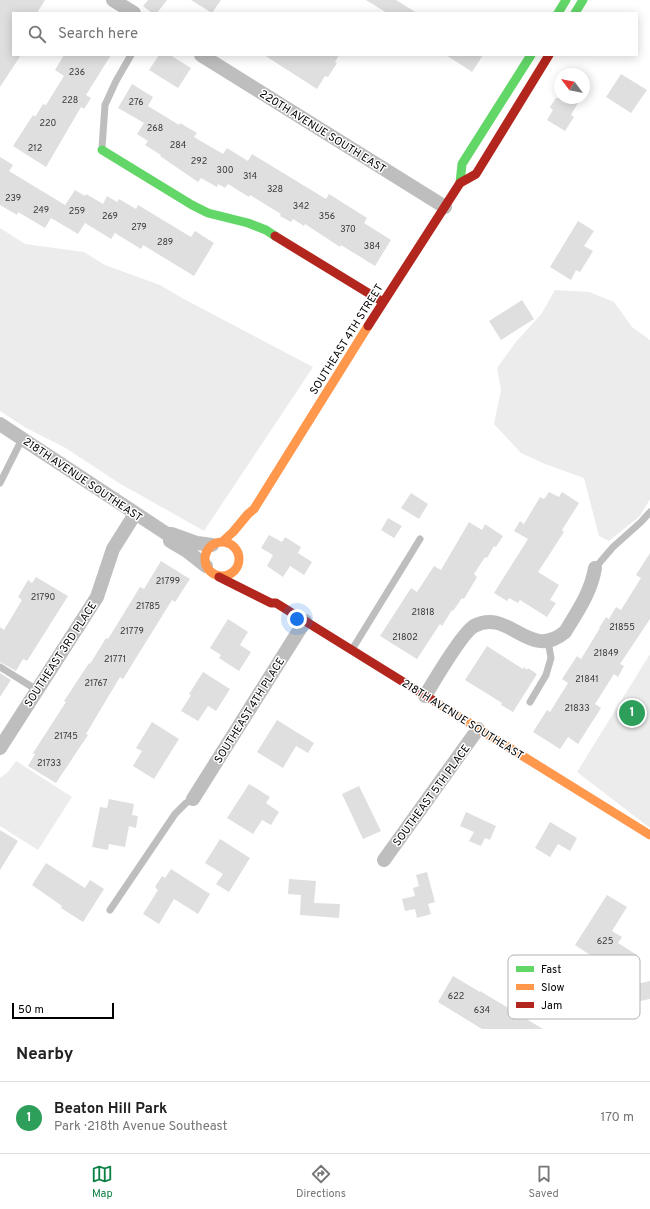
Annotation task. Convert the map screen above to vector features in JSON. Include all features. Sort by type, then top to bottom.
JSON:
[{"type":"street","points":[[113,0],[132,12]]},
{"type":"street","points":[[559,12],[566,0]]},
{"type":"street","points":[[576,12],[583,0]]},
{"type":"street","name":"220TH AVENUE SOUTH EAST","points":[[203,56],[445,207]]},
{"type":"street","name":"SOUTHEAST 4TH STREET","points":[[217,543],[230,536],[248,512],[254,509],[383,302],[460,183],[462,164],[530,56]]},
{"type":"street","name":"SOUTHEAST 4TH STREET","points":[[460,183],[476,174],[548,56]]},
{"type":"street","points":[[102,150],[192,205],[208,213],[248,223],[266,230],[383,302]]},
{"type":"street","name":"218TH AVENUE SOUTHEAST","points":[[0,424],[166,534],[169,540],[187,550],[206,566]]},
{"type":"street","name":"SOUTHEAST 4TH STREET","points":[[250,528],[256,515],[254,509]]},
{"type":"street","name":"SOUTHEAST 3RD PLACE","points":[[0,748],[97,597],[113,549],[135,514]]},
{"type":"street","name":"218TH AVENUE SOUTHEAST","points":[[166,534],[172,534],[197,543],[217,543]]},
{"type":"street","points":[[217,543],[229,543],[240,548],[240,567],[225,576],[219,577],[209,571],[206,566],[205,559],[206,552],[217,543]]},
{"type":"street","points":[[425,696],[464,637],[473,627],[484,623],[499,623],[533,640],[548,641],[565,632],[587,595],[593,582],[595,568]]},
{"type":"street","name":"218TH AVENUE SOUTHEAST","points":[[219,577],[271,603],[276,603],[650,835]]},
{"type":"street","name":"218TH AVENUE SOUTHEAST","points":[[256,586],[273,597],[276,603]]},
{"type":"street","name":"SOUTHEAST 4TH PLACE","points":[[193,799],[305,621]]},
{"type":"street","name":"SOUTHEAST 5TH PLACE","points":[[384,860],[478,729]]},
{"type":"lane","points":[[102,150],[105,106],[116,81],[130,56]]},
{"type":"lane","points":[[0,483],[22,439]]},
{"type":"lane","points":[[595,568],[613,547],[650,512]]},
{"type":"lane","points":[[352,650],[420,539]]},
{"type":"lane","points":[[530,702],[546,675],[551,658],[548,641]]},
{"type":"lane","points":[[0,667],[37,690]]},
{"type":"lane","points":[[110,910],[178,810],[193,799]]},
{"type":"shaded area","points":[[0,228],[25,244],[84,252],[105,265],[160,285],[313,367],[204,531],[119,483],[64,447],[26,428],[0,411]]},
{"type":"shaded area","points":[[555,290],[589,292],[614,302],[632,327],[650,340],[650,499],[640,516],[609,541],[599,536],[584,478],[545,464],[521,453],[494,424],[501,390],[497,368],[515,343],[542,313]]},
{"type":"shaded area","points":[[650,654],[650,828],[577,772]]},
{"type":"shaded area","points":[[16,761],[72,797],[38,850],[0,826],[0,778],[8,772]]},
{"type":"building","points":[[0,0],[45,0],[38,12],[12,12],[12,56],[20,56],[0,87]]},
{"type":"building","points":[[148,0],[167,0],[158,12],[151,12],[143,6]]},
{"type":"building","points":[[191,0],[221,0],[213,12]]},
{"type":"building","points":[[366,0],[396,0],[415,12],[385,12]]},
{"type":"building","points":[[63,56],[110,56],[86,95],[91,98],[84,109],[81,107],[46,167],[13,146],[33,115],[35,117],[43,104],[46,105],[64,76],[55,70]]},
{"type":"building","points":[[158,56],[172,56],[191,68],[178,88],[149,70]]},
{"type":"building","points":[[266,56],[338,56],[335,62],[337,63],[328,77],[325,76],[317,89]]},
{"type":"building","points":[[448,56],[482,56],[472,72]]},
{"type":"building","points":[[621,74],[647,90],[631,113],[606,97]]},
{"type":"building","points":[[132,84],[153,97],[148,106],[179,125],[180,123],[197,133],[194,137],[223,154],[227,148],[248,161],[252,154],[326,199],[329,194],[367,218],[364,223],[391,240],[375,266],[341,245],[340,247],[305,224],[304,226],[293,219],[291,222],[280,216],[281,214],[250,195],[249,197],[228,184],[225,188],[218,184],[217,187],[201,178],[198,182],[145,145],[148,141],[137,134],[144,123],[118,108]]},
{"type":"building","points":[[554,101],[554,104],[577,104],[571,115],[574,117],[565,131],[547,120],[553,110],[550,107]]},
{"type":"building","points":[[0,157],[13,165],[9,171],[65,205],[75,190],[85,196],[86,194],[103,204],[107,196],[117,202],[119,199],[136,209],[138,205],[191,237],[195,231],[214,243],[194,276],[143,245],[141,249],[115,233],[111,239],[85,223],[78,234],[51,218],[45,228],[18,212],[17,215],[0,205]]},
{"type":"building","points":[[578,221],[594,231],[584,246],[593,251],[580,272],[576,270],[571,280],[550,267]]},
{"type":"building","points":[[522,300],[534,319],[501,340],[489,321]]},
{"type":"building","points":[[549,492],[559,497],[562,492],[579,503],[562,530],[564,532],[538,572],[559,585],[550,600],[556,603],[547,617],[520,600],[518,603],[509,598],[507,601],[494,593],[528,539],[514,531],[520,521],[524,524],[540,497],[544,499]]},
{"type":"building","points":[[411,493],[428,504],[419,519],[401,508]]},
{"type":"building","points":[[388,518],[402,526],[394,538],[381,530]]},
{"type":"building","points":[[469,522],[482,530],[485,524],[503,536],[496,547],[494,546],[487,558],[485,557],[474,574],[477,577],[464,599],[462,598],[453,611],[452,610],[442,626],[440,624],[417,659],[380,636],[411,588],[417,592],[434,566],[441,570]]},
{"type":"building","points":[[269,535],[282,542],[285,537],[301,547],[298,553],[312,562],[304,575],[290,566],[283,577],[267,566],[273,555],[261,548]]},
{"type":"building","points":[[650,553],[650,619],[620,664],[624,666],[618,677],[614,674],[595,704],[601,708],[578,744],[568,737],[560,749],[533,732],[547,710],[550,712],[568,683],[562,679],[577,656],[581,659],[606,617],[609,619],[616,607],[621,610],[641,578],[636,575]]},
{"type":"building","points":[[161,561],[190,579],[175,602],[172,600],[123,679],[120,677],[86,734],[88,735],[56,783],[28,766],[35,754],[33,753],[89,663],[90,664],[106,638],[108,639],[140,587],[144,589]]},
{"type":"building","points":[[36,577],[68,596],[27,661],[23,659],[16,671],[0,662],[0,627],[4,630],[22,600],[18,597],[28,580],[32,583]]},
{"type":"building","points":[[228,619],[248,632],[240,645],[251,652],[239,671],[219,658],[221,655],[210,648]]},
{"type":"building","points":[[487,646],[523,669],[524,667],[527,670],[528,668],[537,674],[513,712],[501,705],[502,703],[465,680]]},
{"type":"building","points":[[203,672],[230,689],[216,711],[208,706],[198,721],[181,711],[191,695],[189,694]]},
{"type":"building","points":[[0,673],[11,680],[0,697]]},
{"type":"building","points":[[277,720],[314,743],[308,753],[296,746],[283,768],[257,752]]},
{"type":"building","points":[[152,722],[179,739],[154,779],[133,766],[142,751],[136,748]]},
{"type":"building","points":[[249,784],[270,797],[266,803],[279,812],[271,825],[262,820],[253,834],[227,818]]},
{"type":"building","points":[[359,786],[381,831],[363,839],[342,794]]},
{"type":"building","points":[[109,799],[134,804],[132,815],[138,816],[136,828],[129,826],[125,847],[109,844],[108,850],[92,847],[100,807],[107,808]]},
{"type":"building","points":[[466,812],[496,826],[490,840],[485,838],[481,846],[469,841],[474,832],[460,826]]},
{"type":"building","points":[[550,822],[577,838],[570,851],[558,844],[550,857],[535,848]]},
{"type":"building","points":[[0,830],[18,841],[0,870]]},
{"type":"building","points":[[220,839],[250,858],[229,892],[216,884],[223,874],[205,863]]},
{"type":"building","points":[[46,863],[85,888],[90,880],[104,889],[83,922],[61,908],[62,906],[32,885]]},
{"type":"building","points":[[171,869],[210,894],[198,914],[174,899],[159,924],[143,914],[158,890],[155,887],[162,876],[165,878]]},
{"type":"building","points":[[427,872],[435,902],[428,904],[431,914],[417,918],[415,909],[405,911],[402,899],[415,896],[413,888],[419,886],[416,875]]},
{"type":"building","points":[[289,879],[316,881],[314,903],[340,904],[339,918],[300,915],[301,895],[288,894]]},
{"type":"building","points":[[607,895],[627,907],[612,931],[622,937],[618,943],[637,955],[590,955],[575,945]]},
{"type":"building","points":[[453,976],[508,1008],[508,1019],[526,1019],[543,1029],[482,1029],[438,1002]]},
{"type":"building","points":[[650,981],[650,999],[640,1001],[640,983]]},
{"type":"traffic: fast","points":[[559,12],[566,0]]},
{"type":"traffic: fast","points":[[576,12],[583,0]]},
{"type":"traffic: fast","points":[[460,183],[462,164],[530,56]]},
{"type":"traffic: fast","points":[[102,150],[192,205],[208,213],[248,223],[266,230],[275,236]]},
{"type":"traffic: slow","points":[[222,542],[254,509],[368,326]]},
{"type":"traffic: slow","points":[[219,542],[225,542],[229,543],[236,549],[239,559],[238,566],[232,573],[225,576],[219,576],[215,575],[208,569],[205,562],[205,556],[206,552],[212,545],[219,542]]},
{"type":"traffic: slow","points":[[434,701],[650,835]]},
{"type":"traffic: jam","points":[[368,326],[460,183],[476,174],[548,56]]},
{"type":"traffic: jam","points":[[275,236],[383,302]]},
{"type":"traffic: jam","points":[[219,577],[271,603],[276,603],[434,701]]},
{"type":"place","name":"Beaton Hill Park","points":[[632,713]]}]
